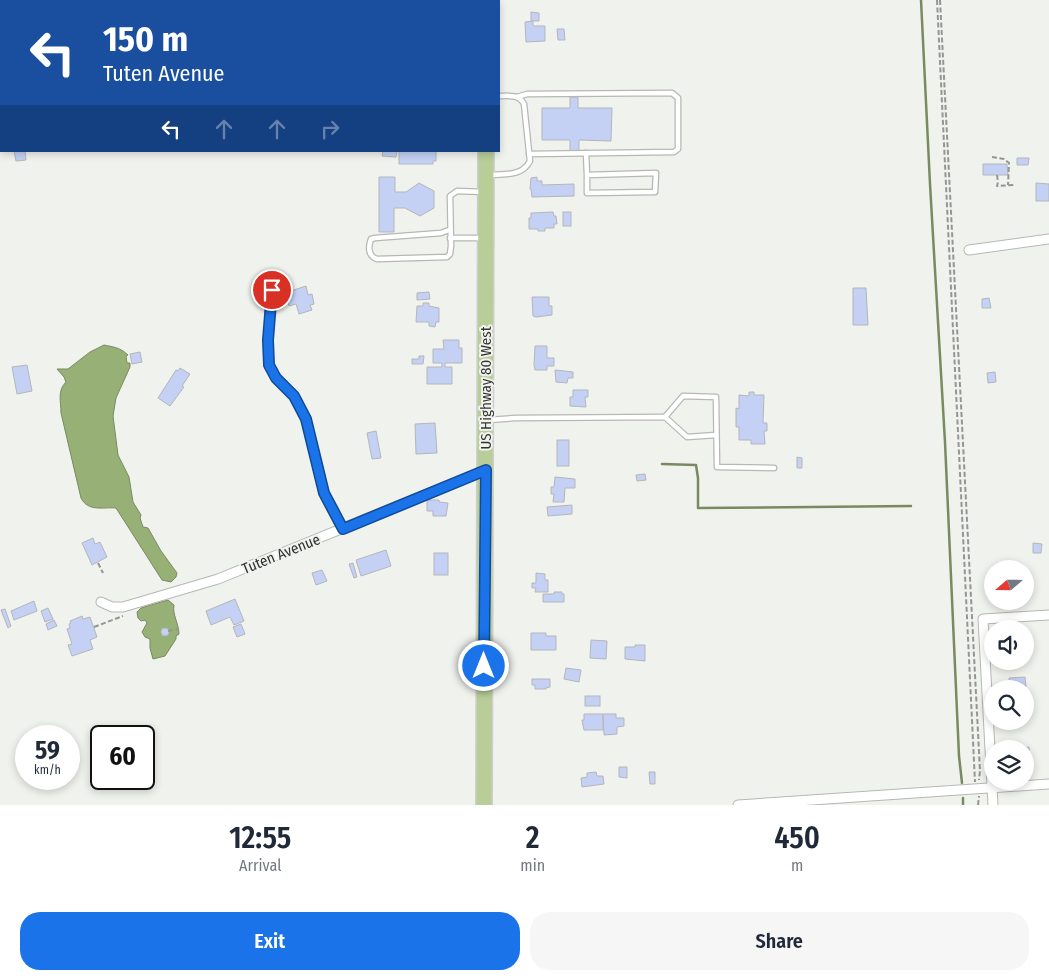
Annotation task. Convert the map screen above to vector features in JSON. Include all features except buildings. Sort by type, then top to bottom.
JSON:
[{"type":"main road","name":"US Highway 80 West","points":[[484,805],[486,152]]},
{"type":"street","points":[[968,250],[1049,239]]},
{"type":"street","points":[[272,290],[268,340],[269,365],[276,378],[294,396],[306,419],[324,493],[343,529]]},
{"type":"street","name":"Tuten Avenue","points":[[101,602],[112,607],[123,607],[218,579],[486,470]]},
{"type":"street","points":[[989,740],[983,619],[1049,615]]},
{"type":"street","points":[[1034,785],[1049,784]]},
{"type":"street","points":[[738,805],[984,790]]},
{"type":"street","points":[[992,790],[993,805]]},
{"type":"lane","points":[[500,96],[672,92],[678,98],[678,149],[674,152],[529,154]]},
{"type":"lane","points":[[486,175],[521,171],[527,167],[530,161],[524,104],[522,99],[517,96]]},
{"type":"lane","points":[[586,153],[587,194],[655,192],[656,173],[587,175]]},
{"type":"lane","points":[[450,230],[441,233],[371,239],[370,253],[376,259],[447,257],[450,254],[450,230],[450,196],[457,191],[486,192]]},
{"type":"lane","points":[[450,238],[486,238]]},
{"type":"lane","points":[[665,418],[683,396],[716,397],[718,467],[774,468]]},
{"type":"lane","points":[[486,420],[522,418],[665,418],[687,437],[716,435]]},
{"type":"path","points":[[939,0],[974,756],[978,805]]},
{"type":"path","points":[[939,0],[980,771],[977,790]]},
{"type":"path","points":[[992,157],[1004,159],[1008,163],[1008,185]]},
{"type":"path","points":[[997,175],[997,186],[1014,185]]},
{"type":"path","points":[[98,562],[103,573]]},
{"type":"path","points":[[94,627],[126,616]]},
{"type":"path","points":[[168,631],[179,629]]},
{"type":"shaded area","points":[[104,345],[120,349],[128,355],[126,356],[127,363],[130,363],[130,367],[116,398],[113,416],[118,455],[129,477],[133,502],[141,515],[143,527],[148,528],[161,551],[177,573],[171,582],[162,580],[116,508],[92,507],[81,498],[61,413],[60,393],[66,382],[57,369],[68,369],[90,352]]},
{"type":"shaded area","points":[[168,600],[174,605],[179,634],[165,656],[153,659],[150,639],[145,637],[142,632],[147,623],[145,620],[141,621],[138,618],[137,612],[141,608]]},
{"type":"waterway","points":[[921,0],[945,442],[959,756],[962,783]]},
{"type":"waterway","points":[[662,464],[696,465],[698,508],[911,506]]},
{"type":"waterway","points":[[963,798],[963,805]]},
{"type":"route","points":[[272,290],[268,340],[269,365],[276,378],[294,396],[306,419],[324,493],[343,529],[486,470],[484,666]]}]
